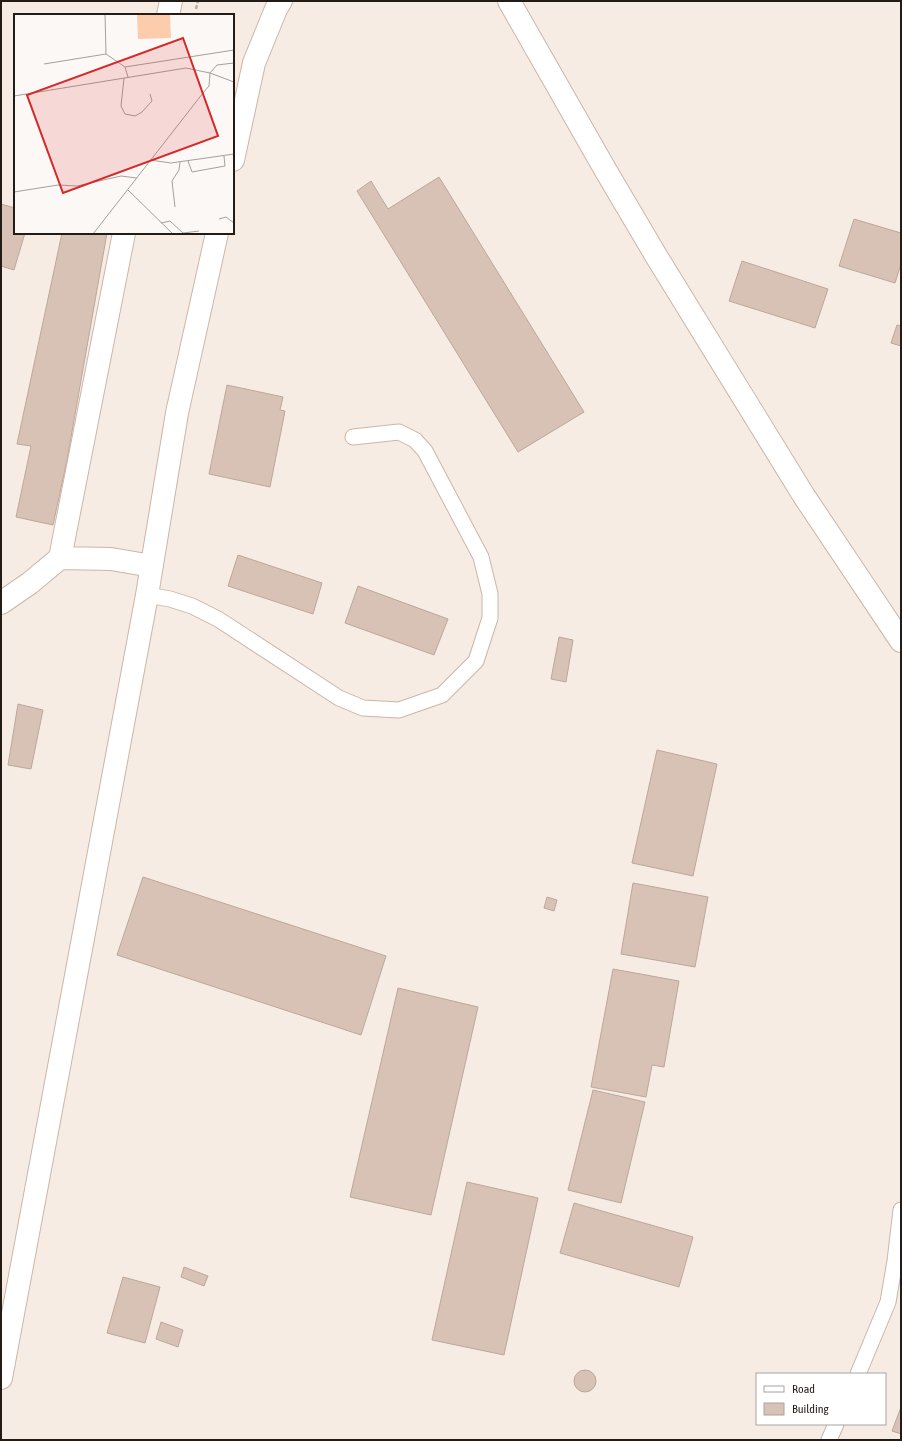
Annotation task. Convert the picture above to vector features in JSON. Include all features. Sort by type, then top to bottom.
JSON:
[{"type":"street","points":[[168,14],[171,1]]},
{"type":"street","points":[[234,155],[254,63],[281,1]]},
{"type":"street","points":[[509,1],[658,259],[804,496],[899,633]]},
{"type":"street","points":[[1,603],[30,583],[60,558],[124,234]]},
{"type":"street","points":[[1,1378],[148,595],[177,413],[217,234]]},
{"type":"street","points":[[60,558],[111,559],[152,566]]},
{"type":"lane","points":[[148,595],[192,606],[218,619],[339,698],[363,708],[399,710],[442,695],[476,660],[490,618],[490,594],[481,557],[425,450],[415,440],[400,432],[353,437]]},
{"type":"lane","points":[[858,1373],[888,1302],[901,1210]]},
{"type":"lane","points":[[829,1440],[836,1425]]},
{"type":"shaded area","points":[[1,1],[901,1],[901,1440],[1,1440]]},
{"type":"building","points":[[439,177],[584,412],[518,452],[357,191],[371,181],[388,209]]},
{"type":"building","points":[[1,204],[14,208],[14,234],[25,234],[14,270],[1,266]]},
{"type":"building","points":[[854,219],[901,233],[901,264],[895,283],[839,266]]},
{"type":"building","points":[[62,234],[107,234],[67,460],[53,525],[16,517],[31,446],[17,444]]},
{"type":"building","points":[[742,261],[828,289],[815,328],[729,301]]},
{"type":"building","points":[[897,325],[901,326],[901,346],[891,343]]},
{"type":"building","points":[[227,385],[283,397],[280,410],[285,411],[270,487],[209,474]]},
{"type":"building","points":[[238,555],[322,583],[313,614],[228,586]]},
{"type":"building","points":[[358,586],[448,619],[434,655],[345,623]]},
{"type":"building","points":[[559,637],[573,640],[566,682],[551,679]]},
{"type":"building","points":[[18,704],[43,710],[31,769],[8,765]]},
{"type":"building","points":[[657,750],[717,764],[693,876],[632,863]]},
{"type":"building","points":[[143,877],[386,956],[361,1035],[117,955]]},
{"type":"building","points":[[633,883],[708,897],[695,967],[621,954]]},
{"type":"building","points":[[547,897],[557,900],[554,911],[544,908]]},
{"type":"building","points":[[613,969],[679,981],[664,1067],[652,1065],[646,1097],[591,1087]]},
{"type":"building","points":[[398,988],[478,1007],[431,1215],[350,1197]]},
{"type":"building","points":[[593,1090],[645,1102],[621,1203],[568,1190]]},
{"type":"building","points":[[467,1182],[538,1198],[504,1355],[432,1340]]},
{"type":"building","points":[[574,1203],[693,1237],[679,1287],[560,1253]]},
{"type":"building","points":[[184,1267],[208,1276],[204,1286],[181,1277]]},
{"type":"building","points":[[123,1277],[160,1287],[145,1343],[107,1333]]},
{"type":"building","points":[[161,1322],[183,1330],[178,1347],[156,1339]]},
{"type":"building","points":[[585,1370],[593,1373],[596,1381],[593,1389],[585,1392],[577,1389],[574,1381],[577,1373]]},
{"type":"building","points":[[901,1407],[901,1434],[892,1431]]}]
